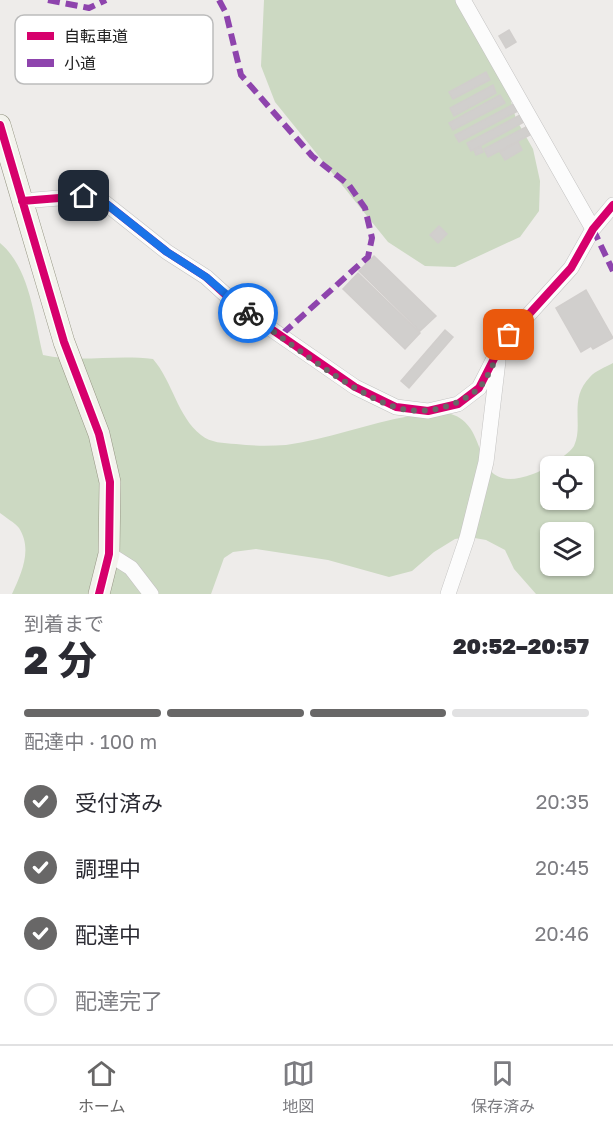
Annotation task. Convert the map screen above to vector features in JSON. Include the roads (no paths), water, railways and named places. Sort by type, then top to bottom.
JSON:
[{"type":"street","points":[[463,0],[593,229]]},
{"type":"street","points":[[0,125],[64,342],[99,434],[111,492],[109,554],[99,594]]},
{"type":"street","points":[[22,201],[84,196],[104,202],[167,252],[206,277],[238,306],[355,387],[396,408],[428,411],[458,404],[480,388],[501,345],[517,324],[564,276],[593,229],[613,205]]},
{"type":"street","points":[[448,594],[467,538],[486,462],[501,345]]},
{"type":"street","points":[[109,554],[131,568],[151,594]]}]
